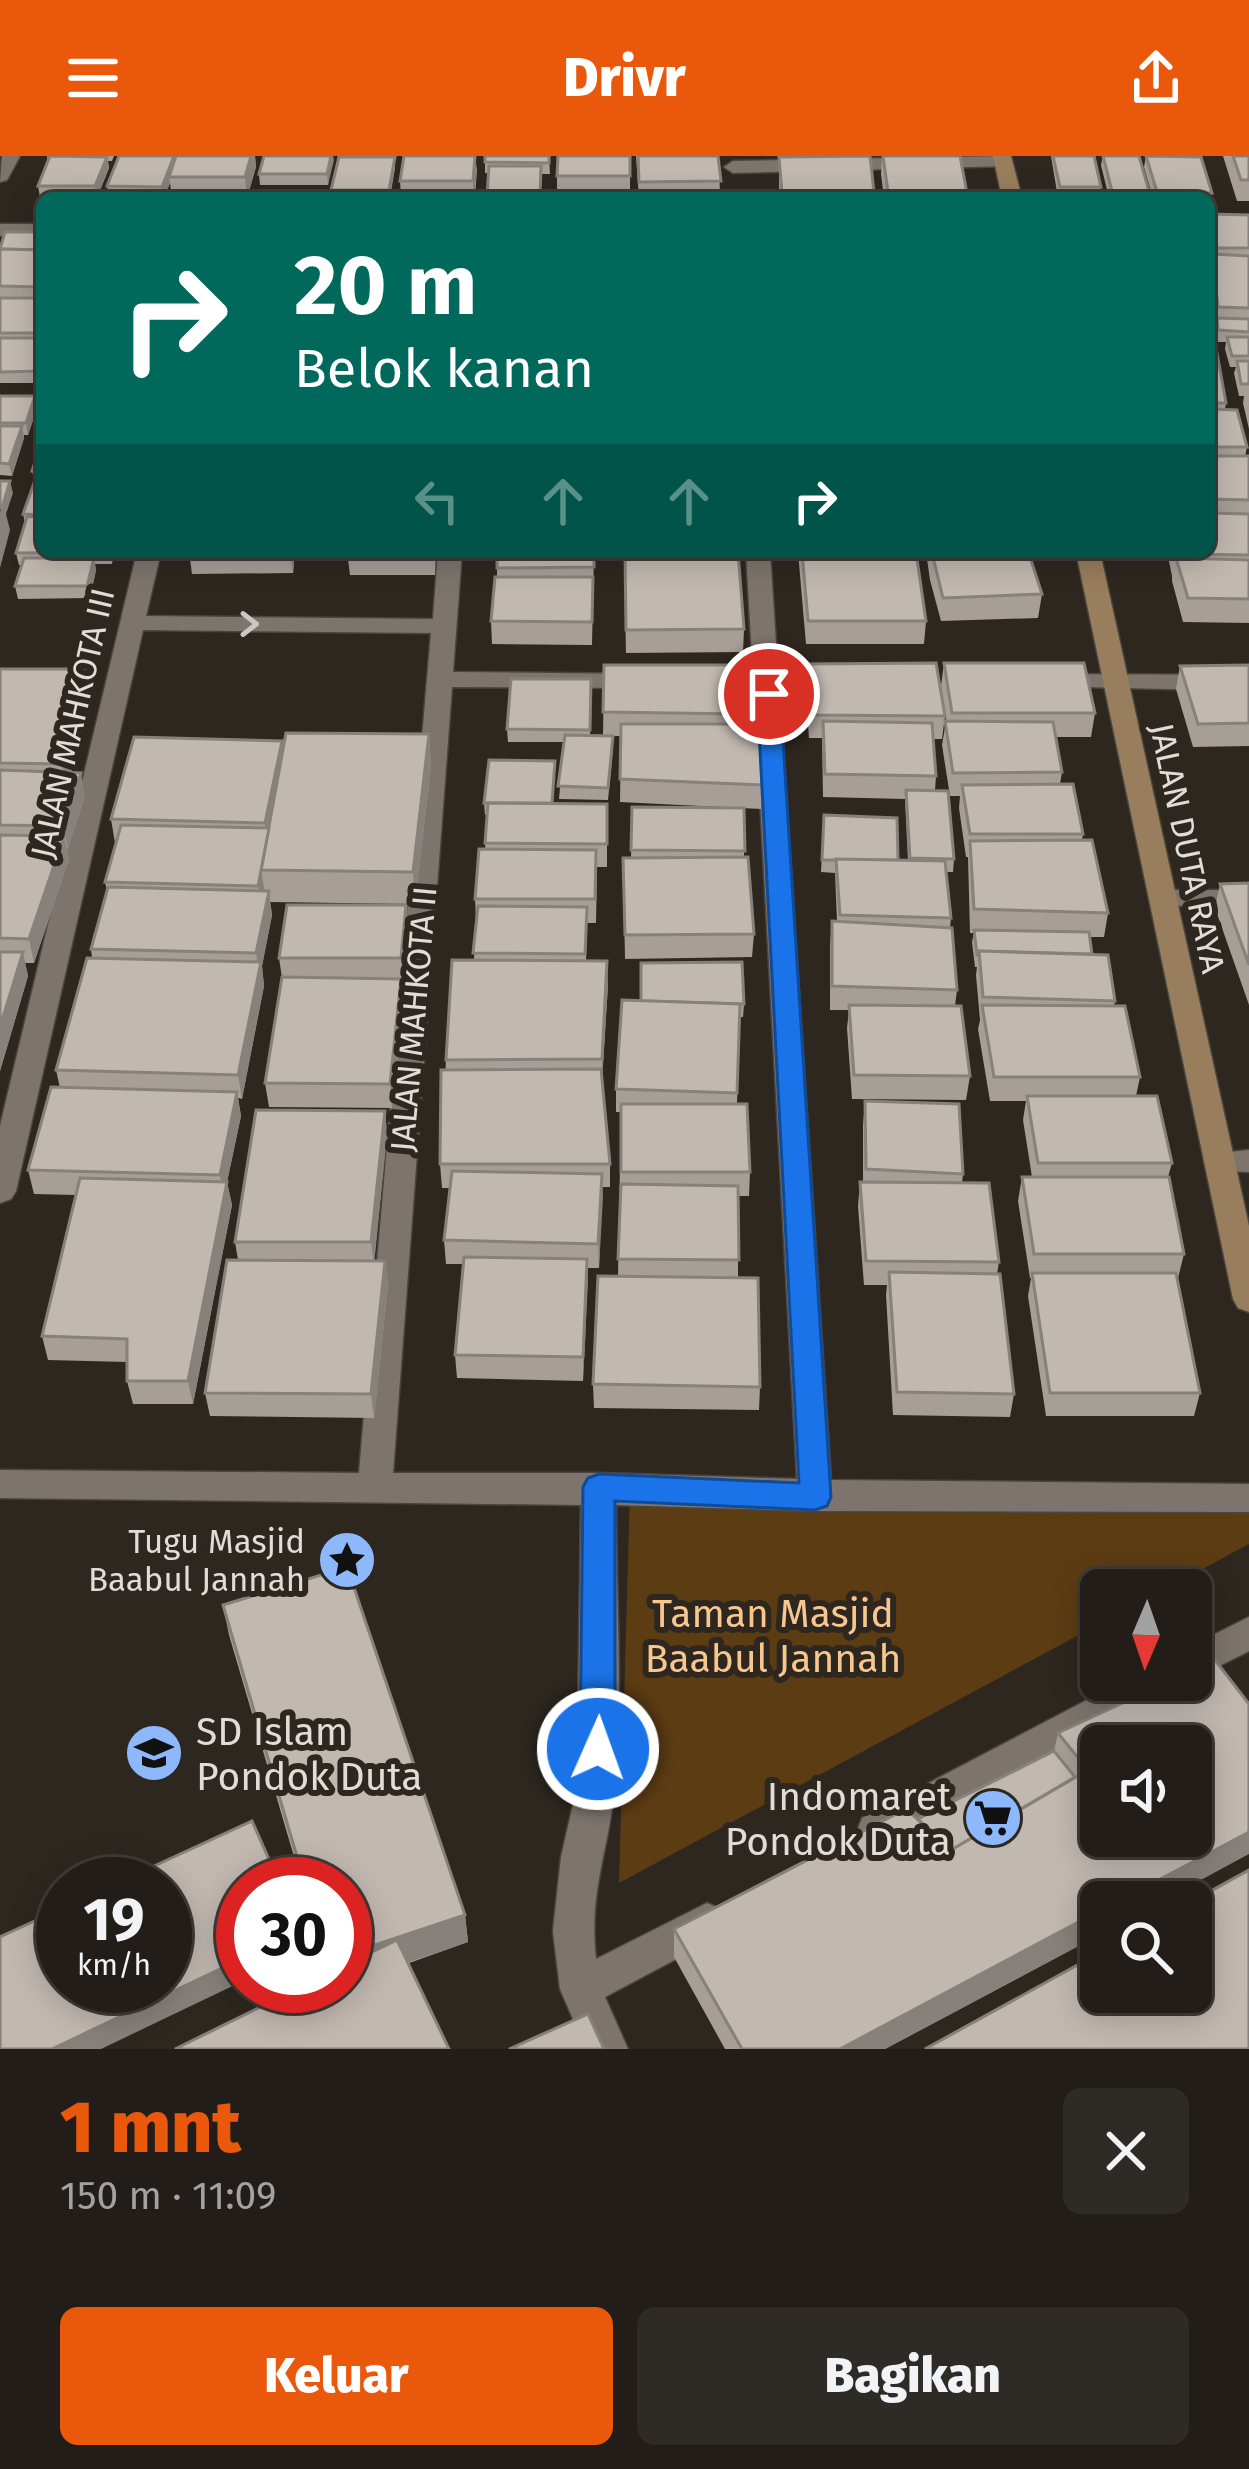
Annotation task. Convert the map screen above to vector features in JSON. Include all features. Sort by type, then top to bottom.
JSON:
[{"type":"street","points":[[0,176],[11,156]]},
{"type":"street","points":[[733,170],[1003,159],[1011,192]]},
{"type":"street","points":[[0,230],[36,230]]},
{"type":"street","name":"JALAN MAHKOTA III","points":[[0,1192],[115,748],[105,688],[132,623],[148,558]]},
{"type":"street","name":"JALAN MAHKOTA II","points":[[375,1485],[423,747],[440,679],[450,558]]},
{"type":"street","points":[[759,558],[815,1497]]},
{"type":"street","name":"JALAN DUTA RAYA","points":[[1089,558],[1162,899],[1234,1161],[1249,1299]]},
{"type":"street","points":[[132,623],[444,626]]},
{"type":"street","points":[[440,679],[884,681]]},
{"type":"street","points":[[1022,681],[1249,683]]},
{"type":"street","points":[[1162,899],[1249,899]]},
{"type":"street","points":[[0,1484],[599,1487],[815,1497],[1249,1498]]},
{"type":"street","points":[[599,1487],[596,1787],[580,1857],[573,1931],[580,1989],[607,2049]]},
{"type":"street","points":[[1212,1653],[1249,1633]]},
{"type":"street","points":[[849,1846],[1121,1701]]},
{"type":"street","points":[[580,1989],[746,1901]]},
{"type":"green space","name":"Taman Masjid Baabul Jannah","points":[[630,1489],[1249,1498],[1249,1544],[1202,1569],[1080,1569],[1080,1634],[619,1883]]},
{"type":"building","points":[[50,156],[107,157],[95,186],[38,186]]},
{"type":"building","points":[[119,156],[174,156],[162,187],[107,186]]},
{"type":"building","points":[[176,156],[251,156],[245,177],[169,177]]},
{"type":"building","points":[[264,156],[331,156],[327,174],[259,174]]},
{"type":"building","points":[[404,156],[475,156],[473,181],[400,181]]},
{"type":"building","points":[[485,156],[549,156],[549,163],[485,162]]},
{"type":"building","points":[[558,156],[630,156],[630,176],[557,176]]},
{"type":"building","points":[[638,156],[718,156],[721,181],[639,182]]},
{"type":"building","points":[[870,156],[874,192],[782,192],[779,157]]},
{"type":"building","points":[[883,156],[960,156],[967,192],[888,192]]},
{"type":"building","points":[[1053,156],[1094,156],[1101,187],[1060,187]]},
{"type":"building","points":[[1103,156],[1139,156],[1149,191],[1112,191]]},
{"type":"building","points":[[1146,156],[1201,157],[1212,192],[1157,192]]},
{"type":"building","points":[[1233,156],[1249,156],[1249,180],[1241,180]]},
{"type":"building","points":[[339,157],[395,157],[389,190],[331,190]]},
{"type":"building","points":[[489,166],[541,166],[540,192],[487,192]]},
{"type":"building","points":[[1215,214],[1249,215],[1249,248],[1215,248]]},
{"type":"building","points":[[5,232],[36,232],[36,250],[0,249]]},
{"type":"building","points":[[0,249],[36,250],[36,287],[0,286]]},
{"type":"building","points":[[1215,254],[1249,256],[1249,308],[1218,307]]},
{"type":"building","points":[[0,298],[36,298],[36,333],[0,333]]},
{"type":"building","points":[[1217,318],[1249,319],[1249,332],[1218,330]]},
{"type":"building","points":[[1227,337],[1249,337],[1249,356],[1232,356]]},
{"type":"building","points":[[0,338],[36,338],[36,371],[0,372]]},
{"type":"building","points":[[1215,342],[1226,403],[1215,403]]},
{"type":"building","points":[[1237,361],[1249,361],[1249,384],[1241,384]]},
{"type":"building","points":[[0,396],[35,396],[26,423],[0,423]]},
{"type":"building","points":[[1215,409],[1237,410],[1247,447],[1215,447]]},
{"type":"building","points":[[0,426],[22,426],[9,464],[0,463]]},
{"type":"building","points":[[1215,456],[1249,456],[1249,500],[1215,499]]},
{"type":"building","points":[[0,481],[10,481],[2,508],[0,508]]},
{"type":"building","points":[[34,483],[36,483],[36,515],[23,514]]},
{"type":"building","points":[[1215,513],[1249,514],[1249,555],[1215,555]]},
{"type":"building","points":[[36,516],[36,553],[16,553],[27,517]]},
{"type":"building","points":[[24,558],[94,558],[87,586],[15,586]]},
{"type":"building","points":[[497,558],[594,558],[594,567],[497,568]]},
{"type":"building","points":[[625,558],[738,558],[744,629],[626,630]]},
{"type":"building","points":[[803,558],[917,558],[926,621],[808,621]]},
{"type":"building","points":[[933,558],[1030,558],[1042,594],[943,598]]},
{"type":"building","points":[[1176,558],[1249,560],[1249,599],[1188,598]]},
{"type":"building","points":[[495,577],[593,577],[592,622],[491,621]]},
{"type":"building","points":[[936,663],[945,716],[810,715],[807,664]]},
{"type":"building","points":[[944,663],[1084,663],[1095,713],[952,713]]},
{"type":"building","points":[[604,665],[743,665],[741,714],[603,712]]},
{"type":"building","points":[[1249,665],[1249,723],[1198,724],[1180,666]]},
{"type":"building","points":[[0,669],[89,669],[62,764],[0,763]]},
{"type":"building","points":[[511,679],[591,679],[590,730],[507,729]]},
{"type":"building","points":[[823,721],[932,723],[936,776],[825,774]]},
{"type":"building","points":[[945,721],[1053,722],[1062,772],[953,773]]},
{"type":"building","points":[[621,724],[761,724],[763,785],[620,779]]},
{"type":"building","points":[[286,733],[429,734],[413,872],[261,870]]},
{"type":"building","points":[[565,735],[613,736],[608,788],[558,786]]},
{"type":"building","points":[[134,737],[282,741],[265,823],[111,819]]},
{"type":"building","points":[[489,760],[555,761],[552,803],[484,803]]},
{"type":"building","points":[[0,770],[81,773],[63,826],[0,825]]},
{"type":"building","points":[[1073,784],[1083,834],[970,834],[962,785]]},
{"type":"building","points":[[906,790],[948,791],[954,859],[910,858]]},
{"type":"building","points":[[488,803],[607,804],[607,844],[485,843]]},
{"type":"building","points":[[632,807],[744,808],[745,851],[631,850]]},
{"type":"building","points":[[824,815],[897,818],[898,860],[822,860]]},
{"type":"building","points":[[121,825],[269,828],[258,886],[105,882]]},
{"type":"building","points":[[0,835],[64,836],[29,939],[0,938]]},
{"type":"building","points":[[1092,840],[1108,913],[974,909],[970,841]]},
{"type":"building","points":[[479,849],[596,850],[595,899],[475,899]]},
{"type":"building","points":[[748,857],[754,934],[625,935],[623,858]]},
{"type":"building","points":[[836,859],[945,861],[951,918],[840,915]]},
{"type":"building","points":[[1249,883],[1249,965],[1220,884]]},
{"type":"building","points":[[108,887],[269,891],[256,953],[91,949]]},
{"type":"building","points":[[287,905],[406,905],[401,958],[279,958]]},
{"type":"building","points":[[478,906],[587,907],[585,954],[473,953]]},
{"type":"building","points":[[832,921],[952,928],[957,990],[832,986]]},
{"type":"building","points":[[974,930],[1089,932],[1092,954],[979,951],[977,955]]},
{"type":"building","points":[[979,951],[1108,955],[1115,1001],[983,997]]},
{"type":"building","points":[[0,952],[23,952],[0,1027]]},
{"type":"building","points":[[87,958],[261,962],[238,1075],[56,1070]]},
{"type":"building","points":[[452,960],[607,961],[602,1059],[446,1060]]},
{"type":"building","points":[[742,962],[744,1004],[641,1001],[641,963]]},
{"type":"building","points":[[282,977],[401,979],[390,1084],[265,1083]]},
{"type":"building","points":[[622,1000],[740,1004],[737,1093],[616,1089]]},
{"type":"building","points":[[849,1005],[961,1006],[970,1076],[854,1075]]},
{"type":"building","points":[[982,1005],[1125,1006],[1140,1077],[994,1077]]},
{"type":"building","points":[[601,1069],[610,1164],[440,1164],[441,1070]]},
{"type":"building","points":[[51,1087],[237,1092],[220,1175],[28,1170]]},
{"type":"building","points":[[1027,1096],[1157,1096],[1172,1163],[1038,1163]]},
{"type":"building","points":[[865,1101],[959,1104],[963,1174],[866,1169]]},
{"type":"building","points":[[621,1104],[747,1104],[750,1172],[621,1172]]},
{"type":"building","points":[[256,1110],[385,1111],[371,1242],[235,1242]]},
{"type":"building","points":[[452,1171],[602,1174],[598,1244],[444,1240]]},
{"type":"building","points":[[1022,1177],[1169,1177],[1184,1254],[1034,1254]]},
{"type":"building","points":[[80,1178],[227,1182],[188,1381],[127,1381],[127,1339],[42,1336]]},
{"type":"building","points":[[860,1182],[989,1183],[999,1262],[866,1261]]},
{"type":"building","points":[[621,1184],[738,1186],[739,1260],[618,1259]]},
{"type":"building","points":[[464,1257],[587,1259],[583,1357],[455,1355]]},
{"type":"building","points":[[227,1260],[385,1261],[371,1394],[205,1393]]},
{"type":"building","points":[[889,1272],[1000,1274],[1014,1394],[897,1392]]},
{"type":"building","points":[[1032,1273],[1176,1273],[1200,1393],[1050,1393]]},
{"type":"building","points":[[598,1276],[758,1278],[760,1387],[593,1384]]},
{"type":"building","points":[[347,1567],[465,1915],[372,1946],[372,1857],[297,1857],[223,1605]]},
{"type":"building","points":[[1215,1660],[1249,1704],[1249,1832],[1212,1852],[1212,1725],[1080,1725],[1080,1760],[1058,1733],[1127,1701],[1212,1701]]},
{"type":"building","points":[[1054,1751],[1075,1777],[951,1850],[918,1819]]},
{"type":"building","points":[[1080,1775],[1080,1857],[1202,1857],[1157,1881],[1080,1881],[1080,1921],[840,2049],[742,2049],[674,1929],[906,1809],[951,1850]]},
{"type":"building","points":[[252,1821],[268,1857],[216,1857],[216,1971],[192,1982],[192,1857],[174,1857]]},
{"type":"building","points":[[1249,1870],[1249,2049],[925,2049],[1080,1964],[1080,2013],[1212,2013],[1212,1890]]},
{"type":"building","points":[[36,1920],[36,2013],[128,2013],[52,2049],[0,2049],[0,1937]]},
{"type":"building","points":[[397,1940],[449,2049],[175,2049],[248,2013],[372,2013],[372,1952]]},
{"type":"building","points":[[588,2014],[604,2049],[509,2049]]},
{"type":"place","name":"Tugu Masjid Baabul Jannah","points":[[347,1560]]},
{"type":"place","name":"SD Islam Pondok Duta","points":[[154,1753]]},
{"type":"place","name":"Indomaret Pondok Duta","points":[[993,1818]]},
{"type":"route","points":[[598,1749],[599,1487],[815,1497],[769,694]]}]
